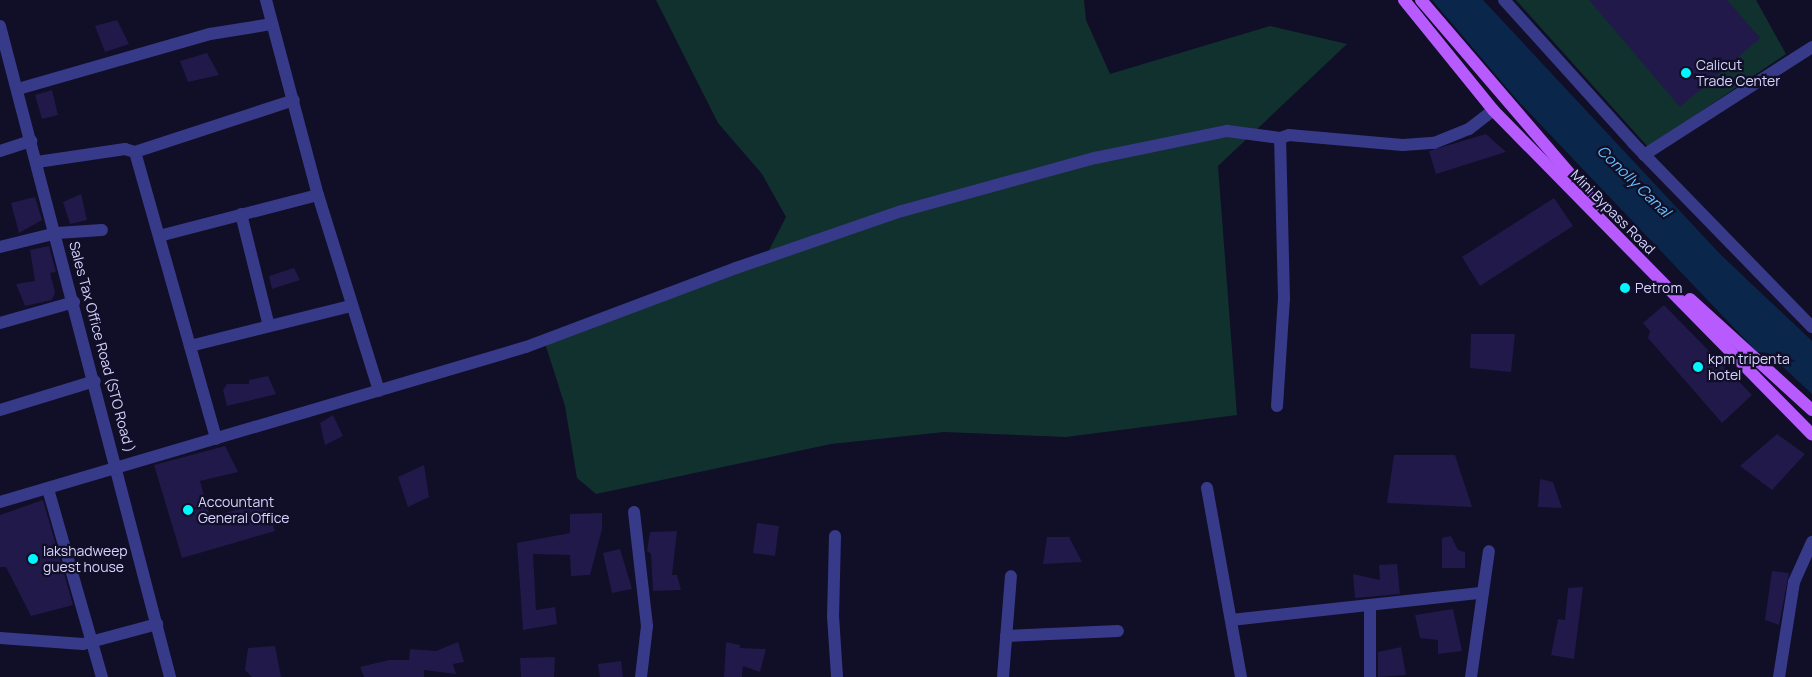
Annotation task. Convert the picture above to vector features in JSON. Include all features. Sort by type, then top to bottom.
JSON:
[{"type":"main road","name":"Mini Bypass Road","points":[[1404,0],[1494,110],[1812,435]]},
{"type":"main road","name":"Mini Bypass Road","points":[[1421,0],[1600,209],[1698,306],[1812,410]]},
{"type":"street","points":[[266,0],[318,195],[379,391]]},
{"type":"street","points":[[1504,0],[1644,155],[1812,327]]},
{"type":"street","points":[[18,89],[210,34],[272,24]]},
{"type":"street","name":"Sales Tax Office Road (STO Road )","points":[[0,26],[3,48],[18,89],[57,233],[170,677]]},
{"type":"street","points":[[1644,155],[1812,46]]},
{"type":"street","points":[[37,162],[125,149],[135,152],[294,100]]},
{"type":"street","points":[[0,502],[118,469],[526,346],[736,268],[902,211],[1095,158],[1227,131],[1280,138],[1289,135],[1403,145],[1434,143],[1470,129],[1494,110]]},
{"type":"street","points":[[1277,406],[1284,299],[1277,156],[1280,138]]},
{"type":"street","points":[[0,151],[31,140]]},
{"type":"street","points":[[135,152],[216,439]]},
{"type":"street","points":[[159,236],[318,195]]},
{"type":"street","points":[[240,214],[269,326]]},
{"type":"street","points":[[0,247],[57,233],[102,230]]},
{"type":"street","points":[[0,323],[74,302]]},
{"type":"street","points":[[190,346],[351,306]]},
{"type":"street","points":[[0,410],[95,381]]},
{"type":"street","points":[[1207,488],[1241,677]]},
{"type":"street","points":[[48,489],[102,677]]},
{"type":"street","points":[[634,512],[647,626],[641,677]]},
{"type":"street","points":[[835,536],[833,616],[837,677]]},
{"type":"street","points":[[1779,677],[1794,582],[1812,542]]},
{"type":"street","points":[[1472,677],[1481,593],[1489,551]]},
{"type":"street","points":[[1003,677],[1011,576]]},
{"type":"street","points":[[1231,620],[1481,593]]},
{"type":"street","points":[[1370,605],[1370,677]]},
{"type":"street","points":[[0,638],[25,642],[93,641],[157,624]]},
{"type":"street","points":[[1006,636],[1118,631]]},
{"type":"green space","points":[[656,0],[1084,0],[1086,20],[1110,74],[1270,26],[1347,44],[1218,166],[1237,415],[1066,437],[944,432],[831,444],[596,494],[577,478],[565,406],[544,340],[765,258],[786,217],[762,174],[718,123]]},
{"type":"green space","points":[[1516,0],[1756,0],[1786,54],[1648,147]]},
{"type":"water","name":"Conolly Canal","points":[[1432,0],[1483,0],[1721,255],[1812,341],[1812,394],[1768,353],[1757,352],[1518,101]]},
{"type":"building","name":"Calicut Trade Center","points":[[1589,0],[1727,0],[1760,38],[1680,107]]},
{"type":"building","points":[[117,20],[129,44],[105,52],[95,26]]},
{"type":"building","points":[[207,53],[219,75],[188,82],[180,61]]},
{"type":"building","points":[[52,90],[58,115],[42,119],[35,95]]},
{"type":"building","points":[[1486,134],[1506,152],[1436,174],[1429,151]]},
{"type":"building","points":[[81,194],[87,220],[70,224],[63,202]]},
{"type":"building","points":[[35,197],[42,220],[19,233],[11,203]]},
{"type":"building","points":[[1554,198],[1573,226],[1480,286],[1462,257]]},
{"type":"building","points":[[49,246],[56,272],[50,273],[55,292],[52,300],[25,306],[16,284],[35,281],[30,250]]},
{"type":"building","points":[[294,268],[300,280],[272,289],[269,276]]},
{"type":"building","name":"kpm tripenta hotel","points":[[1664,305],[1752,395],[1722,423],[1648,338],[1650,331],[1643,323]]},
{"type":"building","points":[[1471,334],[1515,334],[1511,372],[1470,368]]},
{"type":"building","points":[[268,376],[276,394],[227,406],[223,390],[227,384],[249,384],[249,380]]},
{"type":"building","points":[[333,415],[343,436],[325,445],[320,423]]},
{"type":"building","points":[[1777,434],[1805,454],[1772,490],[1740,466]]},
{"type":"building","name":"Accountant General Office","points":[[225,446],[238,472],[200,481],[210,517],[265,502],[275,531],[182,558],[154,465]]},
{"type":"building","points":[[1394,455],[1455,455],[1472,507],[1387,503]]},
{"type":"building","points":[[424,465],[429,497],[408,507],[398,477]]},
{"type":"building","points":[[1540,479],[1553,482],[1562,508],[1538,507]]},
{"type":"building","name":"lakshadweep guest house","points":[[43,500],[73,605],[31,616],[6,567],[0,567],[0,515]]},
{"type":"building","points":[[602,513],[602,529],[590,575],[571,576],[570,555],[533,554],[536,610],[555,607],[557,624],[523,630],[517,543],[570,533],[570,514]]},
{"type":"building","points":[[757,523],[779,526],[775,556],[753,553]]},
{"type":"building","points":[[677,531],[672,575],[677,575],[681,590],[653,591],[651,554],[647,551],[650,532]]},
{"type":"building","points":[[1451,536],[1458,550],[1465,552],[1465,568],[1442,568],[1442,538]]},
{"type":"building","points":[[1047,537],[1069,537],[1082,562],[1043,564]]},
{"type":"building","points":[[620,549],[632,589],[612,593],[603,553]]},
{"type":"building","points":[[1397,564],[1400,594],[1355,598],[1353,574],[1380,580],[1379,565]]},
{"type":"building","points":[[1772,571],[1789,573],[1779,625],[1765,620]]},
{"type":"building","points":[[1583,587],[1574,659],[1551,655],[1558,619],[1565,620],[1568,588]]},
{"type":"building","points":[[1453,609],[1462,651],[1438,654],[1438,640],[1420,638],[1415,615]]},
{"type":"building","points":[[458,642],[464,662],[453,664],[456,674],[424,670],[424,677],[364,677],[360,667],[389,660],[409,660],[410,649],[436,651]]},
{"type":"building","points":[[726,642],[740,645],[740,648],[766,649],[760,672],[743,666],[742,677],[724,677]]},
{"type":"building","points":[[275,646],[281,677],[252,677],[245,670],[248,648]]},
{"type":"building","points":[[1401,647],[1406,675],[1378,677],[1378,652]]},
{"type":"building","points":[[555,657],[554,677],[521,677],[520,658]]},
{"type":"building","points":[[621,661],[623,677],[600,677],[598,664]]},
{"type":"place","name":"Calicut Trade Center","points":[[1686,73]]},
{"type":"place","name":"Petrom","points":[[1625,288]]},
{"type":"place","name":"kpm tripenta hotel","points":[[1698,367]]},
{"type":"place","name":"Accountant General Office","points":[[188,510]]},
{"type":"place","name":"lakshadweep guest house","points":[[33,559]]}]
